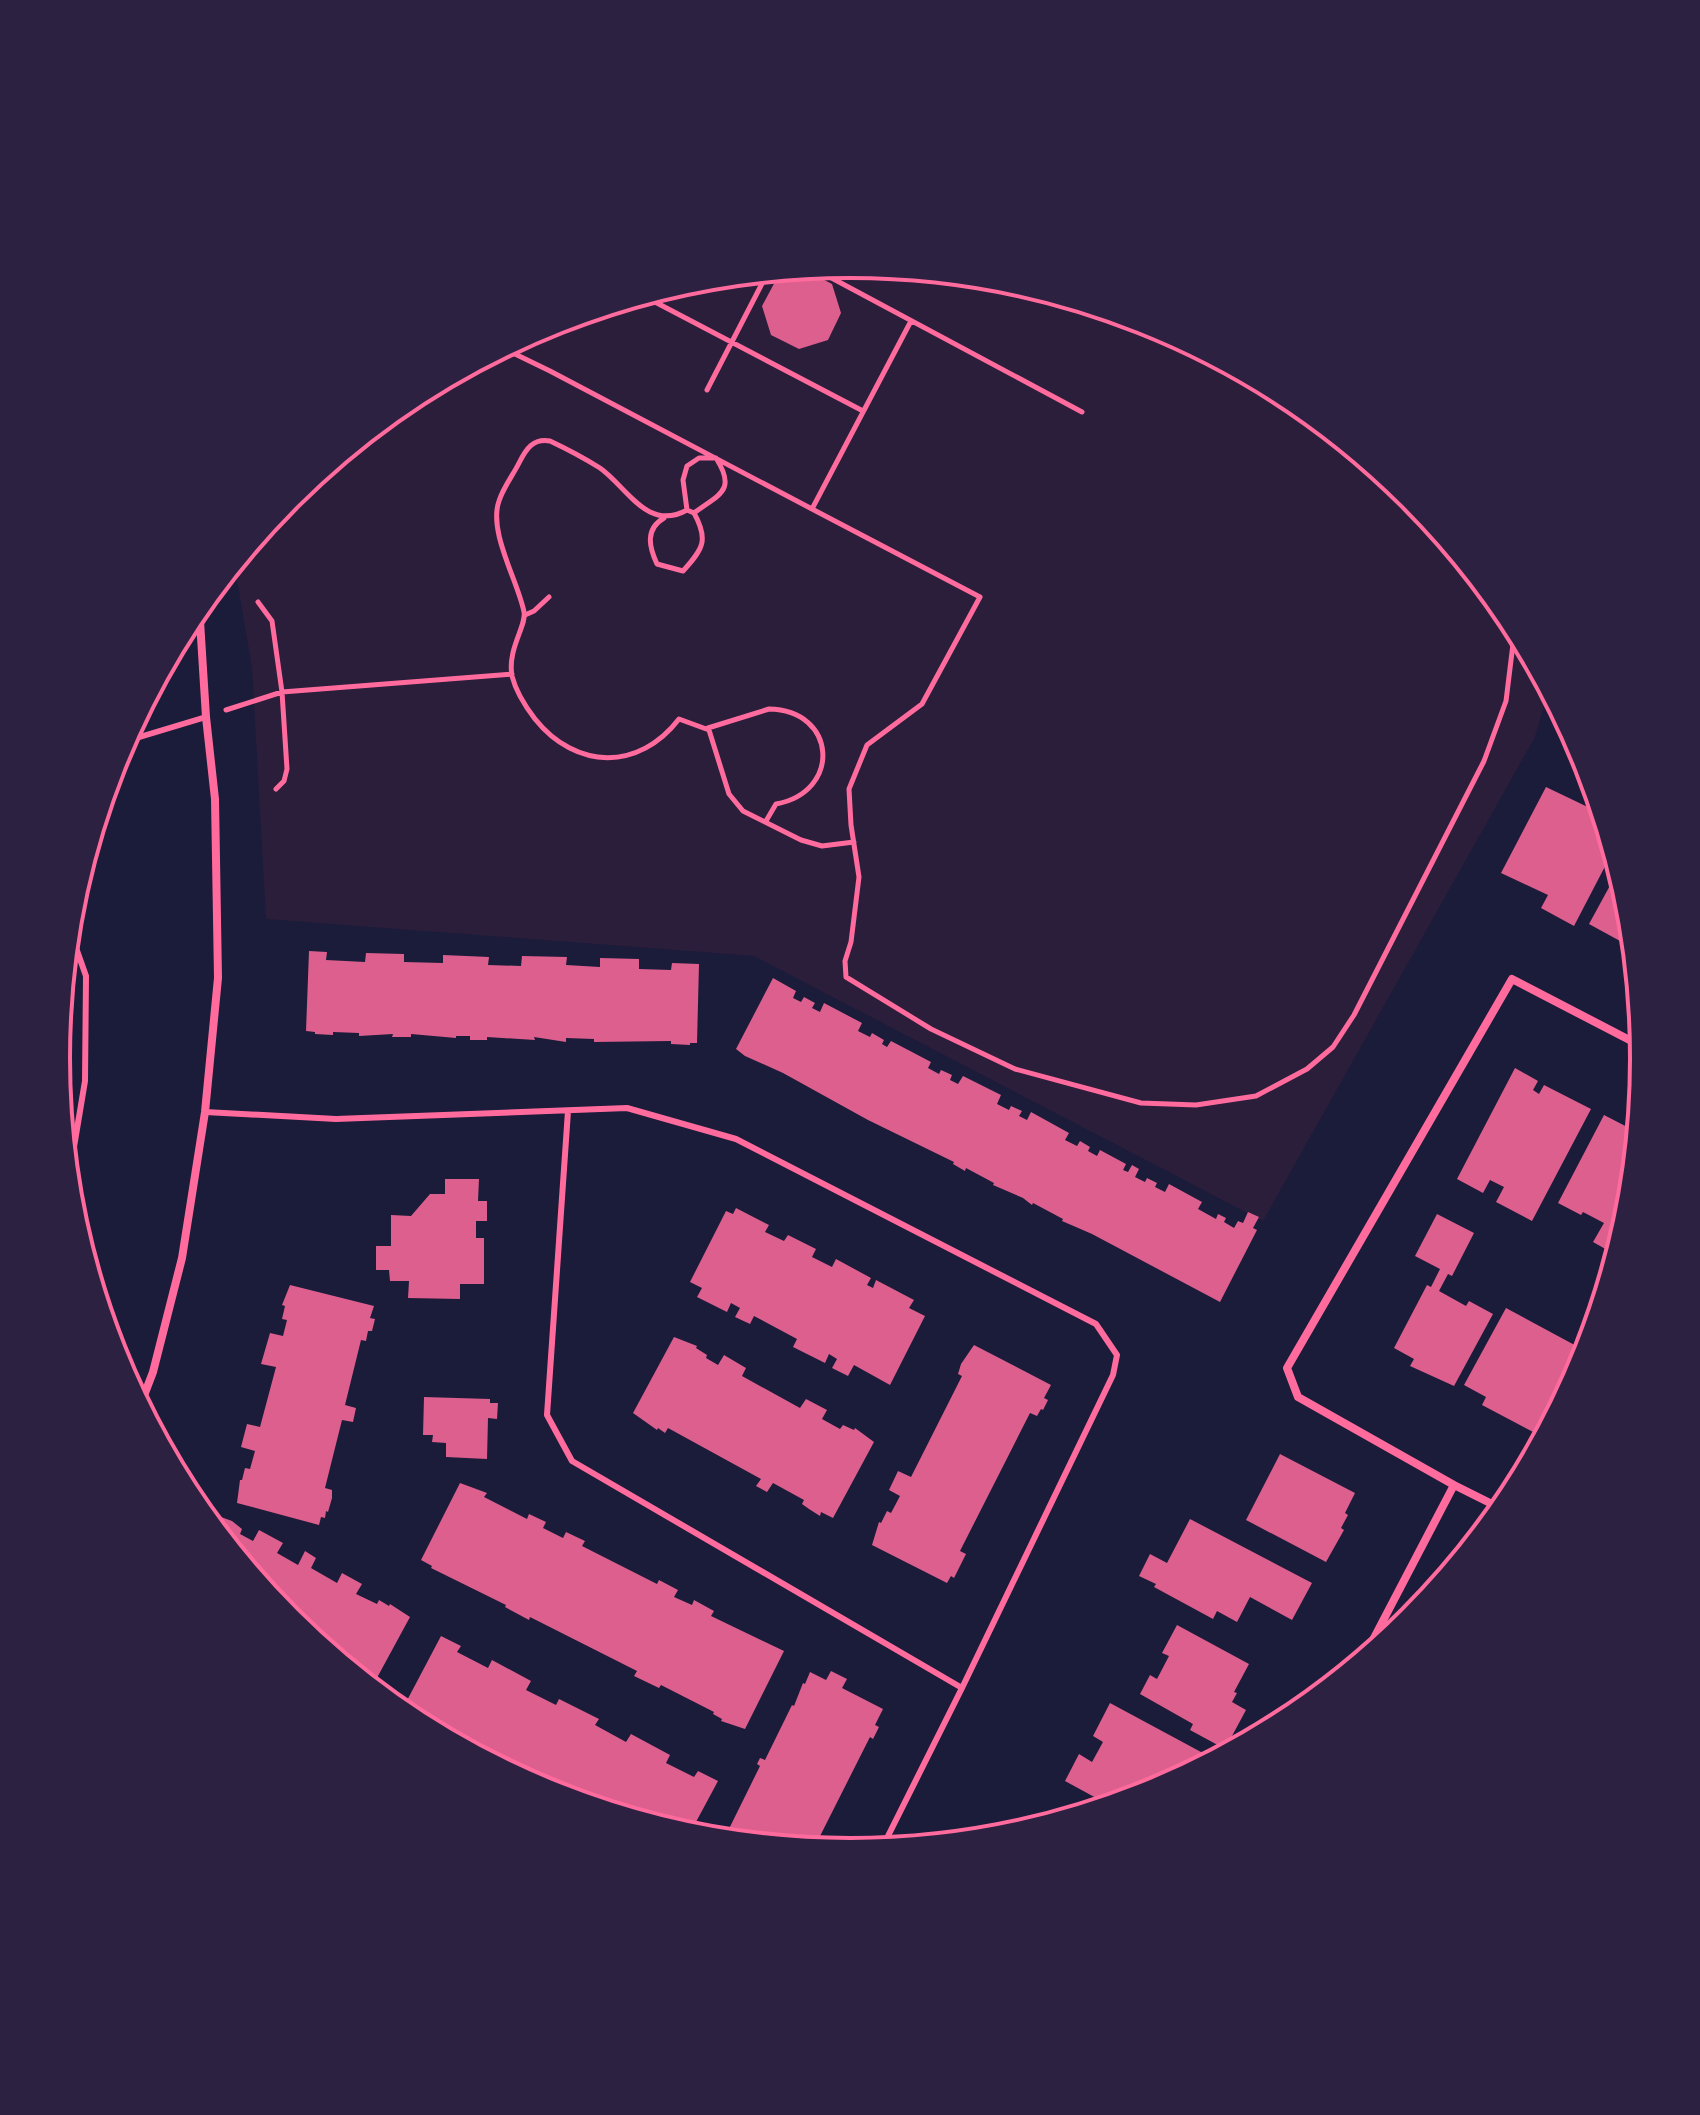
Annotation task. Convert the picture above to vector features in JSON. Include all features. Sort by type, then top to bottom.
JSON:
[{"type":"street","points":[[145,1392],[182,1258],[205,1112],[218,978],[215,799],[200,625]]},
{"type":"street","points":[[1490,1503],[1298,1397],[1287,1368],[1512,979],[1629,1040]]},
{"type":"street","points":[[1377,1632],[1454,1485]]},
{"type":"lane","points":[[139,737],[206,717]]},
{"type":"lane","points":[[75,1140],[85,1081],[86,976],[78,952]]},
{"type":"lane","points":[[205,1112],[336,1119],[627,1108],[736,1139],[1096,1324],[1117,1355],[1113,1375],[888,1837]]},
{"type":"lane","points":[[568,1111],[547,1415],[572,1461],[962,1688]]},
{"type":"path","points":[[832,278],[1082,412]]},
{"type":"path","points":[[707,390],[763,283]]},
{"type":"path","points":[[655,302],[863,411]]},
{"type":"path","points":[[812,509],[911,321]]},
{"type":"path","points":[[514,354],[980,597],[922,704],[867,745],[849,789],[859,877],[851,942],[845,961],[846,977],[931,1029],[1015,1069],[1141,1103],[1196,1105],[1256,1096],[1307,1069],[1333,1047],[1354,1015],[1484,761],[1506,701],[1513,647]]},
{"type":"path","points":[[665,517],[630,499],[602,469],[565,448],[541,440],[531,444],[498,501],[497,510],[497,525],[525,615],[510,657],[521,700],[546,733],[559,743],[595,758],[636,754],[667,735],[679,719],[709,730],[729,794],[743,811],[801,840],[822,846],[854,842]]},
{"type":"path","points":[[687,510],[683,480],[687,466],[699,458],[716,458]]},
{"type":"path","points":[[694,513],[724,490],[726,476],[716,458]]},
{"type":"path","points":[[687,510],[694,513],[703,529],[698,555],[683,571],[657,564],[649,547],[654,527],[665,517],[687,510]]},
{"type":"path","points":[[525,615],[549,597]]},
{"type":"path","points":[[258,602],[272,621],[282,692],[287,769],[284,781],[276,789]]},
{"type":"path","points":[[206,717],[282,692],[512,674]]},
{"type":"path","points":[[706,729],[769,709],[779,709],[791,710],[801,716],[818,735],[824,755],[814,784],[793,801],[776,804],[766,821]]},
{"type":"shaded area","points":[[799,279],[901,279],[1002,292],[1101,319],[1195,358],[1283,409],[1364,471],[1436,543],[1499,624],[1545,703],[1535,737],[1263,1221],[754,956],[266,919],[252,668],[236,576],[298,506],[336,471],[375,439],[460,382],[505,358],[599,319],[698,292]]},
{"type":"building","points":[[822,279],[832,284],[841,313],[828,340],[799,349],[771,335],[762,306],[775,281]]},
{"type":"building","points":[[1546,787],[1589,808],[1605,866],[1574,926],[1541,908],[1548,895],[1501,873]]},
{"type":"building","points":[[1610,885],[1620,941],[1589,924]]},
{"type":"building","points":[[309,951],[327,952],[326,960],[365,962],[366,953],[404,954],[404,962],[443,963],[443,955],[489,957],[488,965],[521,966],[522,956],[567,957],[566,965],[600,967],[600,958],[639,959],[639,969],[671,970],[672,963],[699,964],[697,1043],[594,1042],[594,1039],[566,1038],[566,1042],[534,1037],[535,1040],[487,1037],[487,1040],[470,1040],[470,1036],[456,1038],[411,1034],[411,1037],[392,1037],[393,1034],[359,1036],[359,1033],[333,1032],[333,1035],[315,1034],[306,1031]]},
{"type":"building","points":[[773,978],[796,991],[793,998],[801,1002],[804,997],[815,1003],[812,1008],[820,1012],[824,1003],[862,1023],[858,1031],[870,1037],[872,1033],[884,1040],[882,1044],[887,1047],[891,1041],[931,1062],[928,1068],[939,1074],[941,1070],[952,1075],[950,1080],[958,1084],[963,1076],[1001,1095],[997,1104],[1009,1110],[1011,1106],[1022,1111],[1019,1116],[1027,1120],[1031,1112],[1069,1133],[1065,1140],[1077,1146],[1080,1141],[1097,1156],[1100,1150],[1126,1164],[1123,1170],[1128,1172],[1132,1165],[1139,1169],[1135,1177],[1157,1183],[1155,1187],[1165,1192],[1169,1184],[1202,1202],[1198,1209],[1216,1219],[1218,1214],[1226,1218],[1224,1222],[1234,1228],[1238,1221],[1243,1223],[1248,1212],[1259,1217],[1253,1228],[1257,1230],[1220,1302],[745,1056],[736,1049]]},
{"type":"building","points":[[1515,1068],[1538,1081],[1533,1090],[1539,1094],[1544,1085],[1591,1109],[1532,1221],[1496,1202],[1504,1187],[1490,1180],[1483,1193],[1457,1179]]},
{"type":"building","points":[[1604,1115],[1626,1126],[1615,1210],[1605,1249],[1593,1242],[1604,1223],[1558,1203]]},
{"type":"building","points":[[445,1179],[479,1179],[478,1201],[487,1201],[487,1221],[476,1221],[476,1238],[484,1238],[484,1284],[460,1284],[460,1299],[408,1298],[409,1281],[390,1281],[389,1270],[376,1270],[376,1246],[391,1246],[391,1215],[411,1216],[430,1194],[445,1194]]},
{"type":"building","points":[[736,1208],[769,1225],[765,1232],[784,1241],[788,1235],[816,1249],[812,1257],[832,1267],[836,1259],[871,1278],[867,1285],[873,1288],[876,1280],[914,1300],[909,1308],[925,1316],[890,1385],[854,1365],[848,1376],[832,1368],[837,1359],[829,1354],[825,1363],[793,1347],[797,1339],[754,1316],[750,1324],[735,1317],[740,1308],[731,1303],[727,1312],[697,1297],[702,1288],[690,1282],[726,1211],[733,1214]]},
{"type":"building","points":[[1437,1214],[1474,1233],[1452,1276],[1448,1274],[1439,1291],[1466,1306],[1469,1301],[1493,1314],[1454,1386],[1410,1366],[1414,1359],[1394,1348],[1427,1285],[1431,1287],[1440,1269],[1415,1256]]},
{"type":"building","points":[[290,1285],[374,1306],[370,1318],[375,1319],[372,1331],[368,1331],[366,1341],[361,1340],[345,1405],[356,1408],[353,1422],[342,1420],[325,1488],[332,1490],[332,1498],[328,1512],[325,1518],[321,1517],[319,1525],[237,1503],[240,1480],[245,1468],[250,1469],[255,1451],[241,1447],[247,1424],[260,1427],[276,1367],[261,1364],[270,1333],[283,1336],[287,1320],[282,1319],[285,1306],[282,1305]]},
{"type":"building","points":[[1506,1308],[1575,1345],[1534,1432],[1482,1405],[1486,1397],[1464,1385]]},
{"type":"building","points":[[674,1337],[697,1346],[707,1355],[706,1358],[718,1365],[724,1355],[746,1368],[742,1376],[800,1408],[806,1399],[827,1410],[822,1419],[840,1429],[843,1425],[855,1428],[874,1442],[833,1518],[821,1512],[820,1516],[802,1504],[804,1500],[773,1483],[767,1492],[756,1486],[761,1479],[668,1428],[665,1433],[657,1430],[633,1413]]},
{"type":"building","points":[[974,1345],[1051,1385],[1044,1398],[1048,1400],[1043,1410],[1037,1416],[1030,1413],[960,1551],[966,1554],[954,1578],[951,1576],[947,1583],[872,1545],[879,1522],[887,1511],[891,1513],[900,1496],[889,1490],[898,1471],[911,1477],[962,1376],[958,1374],[961,1364]]},
{"type":"building","points":[[424,1397],[490,1399],[490,1403],[498,1403],[497,1419],[488,1418],[487,1459],[446,1457],[446,1443],[432,1442],[433,1435],[423,1435]]},
{"type":"building","points":[[1280,1454],[1355,1493],[1345,1513],[1348,1515],[1341,1528],[1344,1530],[1326,1562],[1246,1520]]},
{"type":"building","points":[[460,1483],[487,1493],[484,1497],[527,1519],[529,1514],[546,1522],[543,1528],[563,1538],[566,1532],[585,1541],[582,1546],[657,1584],[659,1580],[678,1590],[674,1597],[692,1605],[694,1600],[714,1611],[711,1616],[784,1651],[745,1729],[721,1721],[714,1712],[661,1685],[659,1688],[634,1676],[637,1671],[530,1617],[529,1620],[421,1560]]},
{"type":"building","points":[[220,1517],[232,1521],[242,1529],[240,1534],[253,1541],[259,1530],[283,1543],[277,1553],[298,1565],[305,1551],[316,1558],[311,1568],[337,1583],[342,1573],[362,1584],[356,1594],[377,1604],[379,1600],[390,1604],[410,1617],[377,1678],[298,1609]]},
{"type":"building","points":[[1190,1519],[1312,1583],[1292,1620],[1250,1597],[1237,1622],[1217,1611],[1213,1619],[1139,1576],[1150,1554],[1167,1563]]},
{"type":"building","points":[[1177,1625],[1249,1664],[1232,1702],[1246,1710],[1231,1738],[1218,1745],[1190,1730],[1193,1724],[1140,1694],[1150,1675],[1157,1679],[1169,1656],[1162,1653]]},
{"type":"building","points":[[441,1636],[461,1646],[457,1652],[488,1668],[492,1660],[531,1681],[526,1690],[556,1705],[559,1699],[599,1719],[595,1725],[626,1742],[631,1734],[670,1755],[666,1763],[694,1777],[698,1771],[718,1781],[696,1822],[648,1811],[599,1796],[505,1757],[408,1699]]},
{"type":"building","points":[[831,1671],[847,1679],[842,1688],[883,1709],[875,1725],[879,1727],[873,1739],[870,1737],[820,1837],[729,1828],[760,1766],[757,1764],[760,1758],[765,1760],[810,1672],[826,1680]]},
{"type":"building","points":[[1110,1703],[1203,1753],[1096,1798],[1065,1781],[1079,1754],[1092,1762],[1103,1742],[1093,1736]]}]
